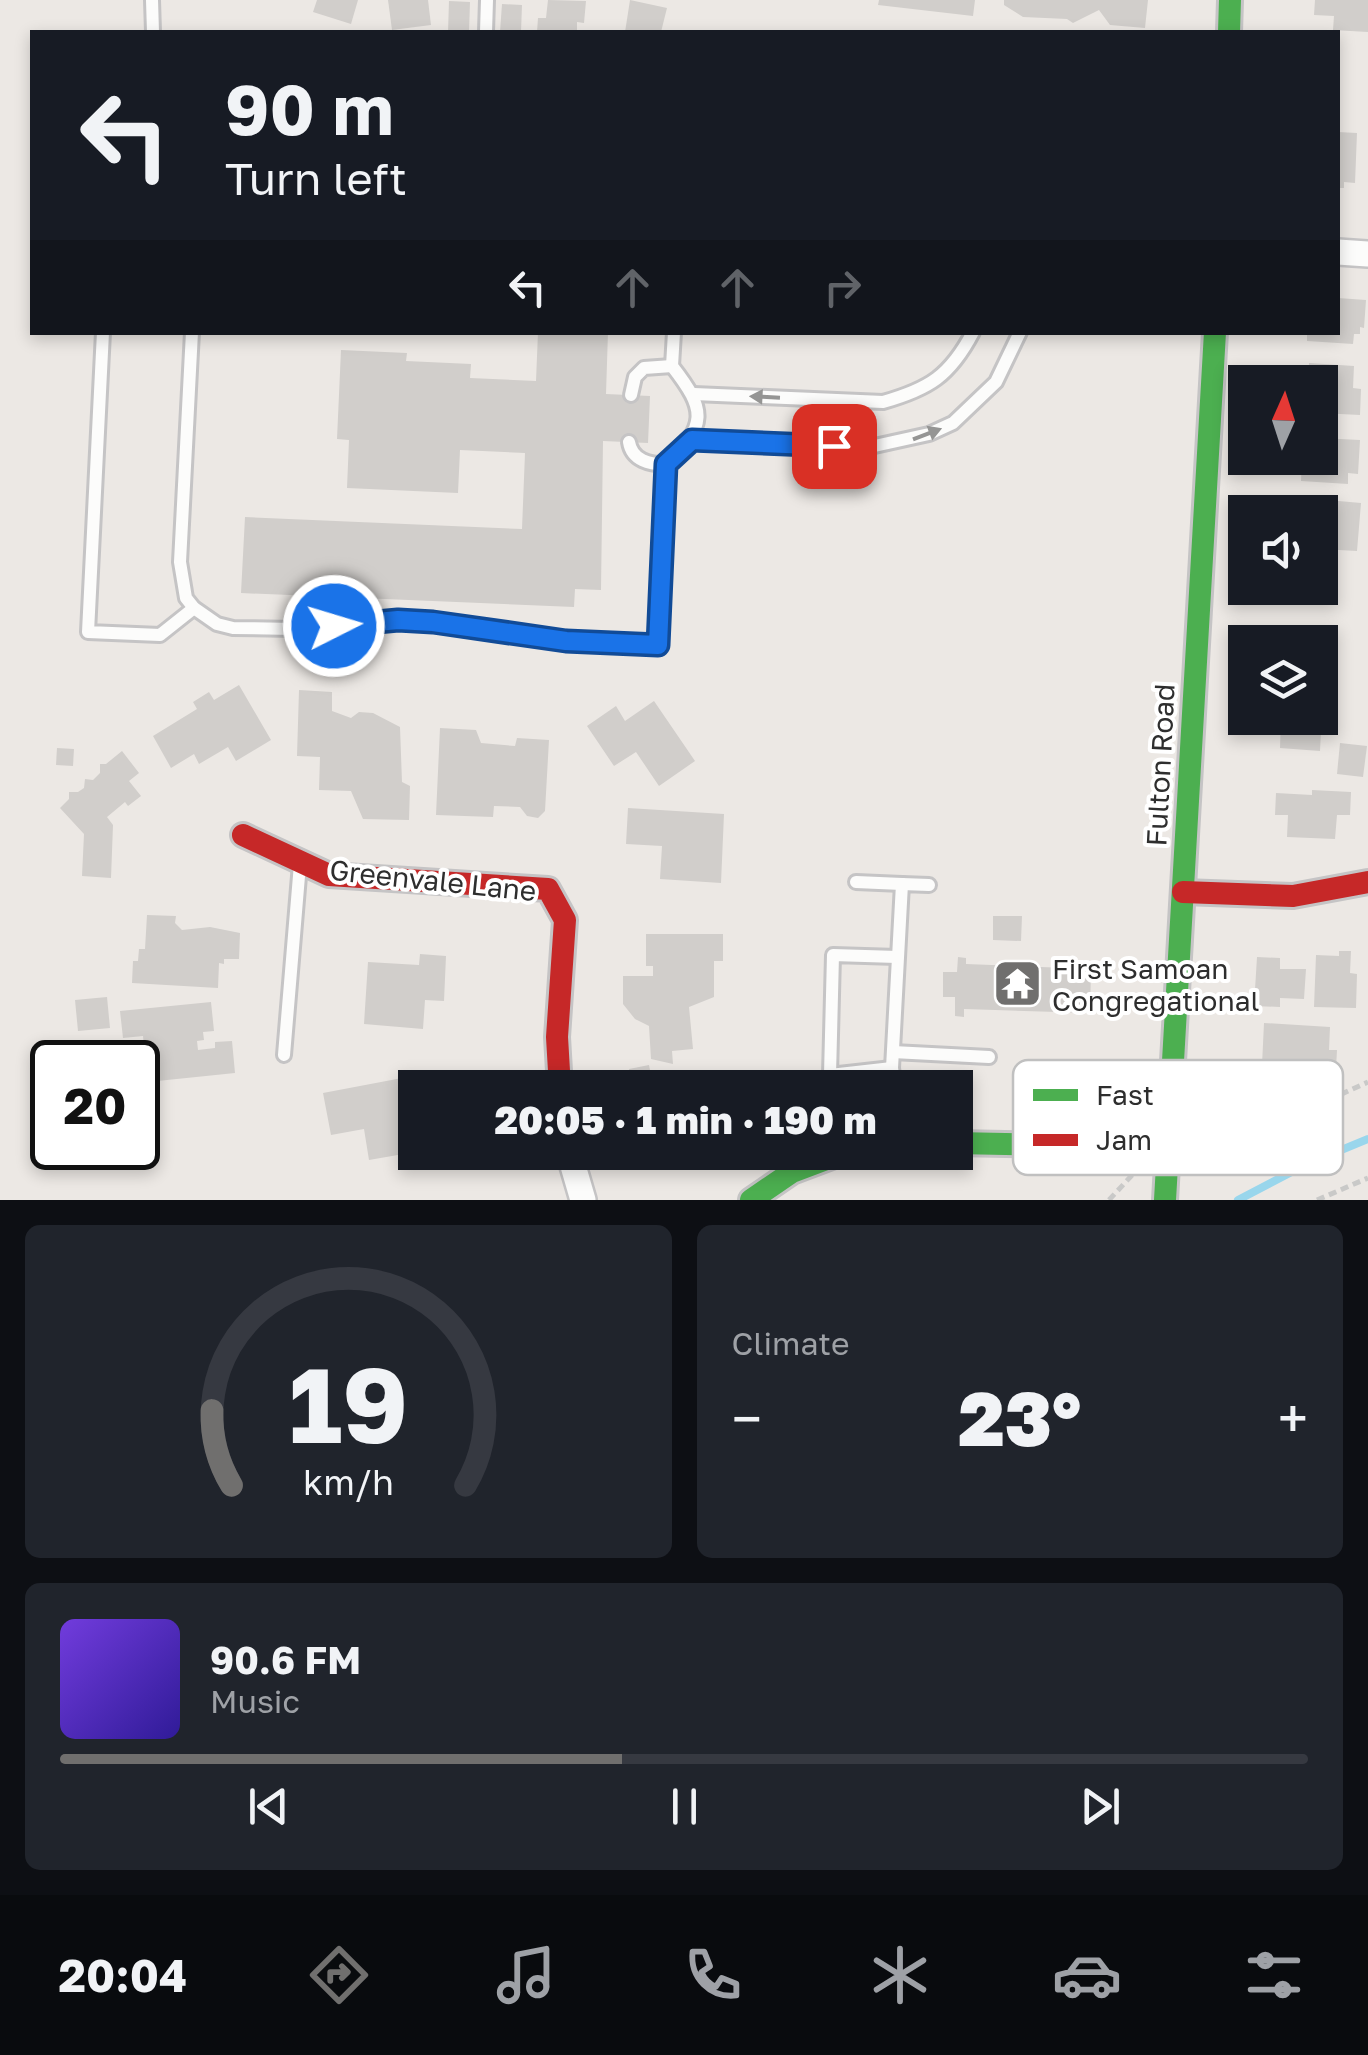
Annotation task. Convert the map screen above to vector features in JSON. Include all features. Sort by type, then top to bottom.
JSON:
[{"type":"street","points":[[1229,30],[1230,0]]},
{"type":"street","points":[[1340,252],[1368,254]]},
{"type":"street","name":"Fulton Road","points":[[1173,1060],[1215,335]]},
{"type":"street","name":"Greenvale Lane","points":[[242,835],[329,874],[548,889],[565,920],[557,1037],[559,1070]]},
{"type":"street","points":[[1183,892],[1292,896],[1368,882]]},
{"type":"street","points":[[973,1143],[1013,1144]]},
{"type":"street","points":[[574,1170],[583,1200]]},
{"type":"street","points":[[751,1200],[797,1170]]},
{"type":"street","name":"Fulton Road","points":[[1165,1200],[1166,1175]]},
{"type":"lane","points":[[152,0],[153,30]]},
{"type":"lane","points":[[486,30],[487,0]]},
{"type":"lane","points":[[103,335],[88,632],[160,635],[194,608]]},
{"type":"lane","points":[[192,335],[180,562],[182,583],[194,608],[217,624],[295,629],[416,621],[566,641],[658,645],[666,464],[692,440],[698,416],[694,394],[672,366],[674,335]]},
{"type":"lane","points":[[694,394],[883,402],[912,394],[940,379],[971,335]]},
{"type":"lane","points":[[692,440],[870,447],[929,434],[953,422],[996,382],[1019,335]]},
{"type":"lane","points":[[631,394],[635,377],[644,368],[672,366]]},
{"type":"lane","points":[[629,442],[641,460],[666,464]]},
{"type":"lane","points":[[284,1054],[300,862]]},
{"type":"lane","points":[[856,882],[928,885]]},
{"type":"lane","points":[[897,957],[833,954],[830,1075],[892,1068],[902,884]]},
{"type":"lane","points":[[893,1052],[989,1057]]},
{"type":"path","points":[[1343,1093],[1368,1082]]},
{"type":"path","points":[[1317,1200],[1368,1178]]},
{"type":"path","points":[[1110,1200],[1119,1188]]},
{"type":"building","points":[[317,0],[358,0],[351,24],[313,12]]},
{"type":"building","points":[[388,0],[428,0],[431,25],[392,30]]},
{"type":"building","points":[[548,0],[586,1],[584,23],[577,22],[577,30],[537,30],[538,18],[546,18]]},
{"type":"building","points":[[630,0],[667,8],[662,30],[625,30]]},
{"type":"building","points":[[879,0],[975,0],[973,16],[878,5]]},
{"type":"building","points":[[1004,0],[1148,0],[1145,28],[1110,25],[1099,10],[1073,23],[1067,19],[1023,17],[1004,5]]},
{"type":"building","points":[[1315,0],[1368,0],[1368,32],[1333,30],[1334,16],[1314,15]]},
{"type":"building","points":[[449,1],[470,2],[469,30],[448,30]]},
{"type":"building","points":[[502,4],[522,5],[521,30],[500,30]]},
{"type":"building","points":[[1340,132],[1357,133],[1355,183],[1344,182],[1344,188],[1340,188]]},
{"type":"building","points":[[1340,298],[1366,300],[1364,328],[1360,327],[1360,334],[1354,334],[1353,344],[1307,341],[1307,335],[1340,335]]},
{"type":"building","points":[[538,335],[608,335],[606,394],[650,396],[648,443],[603,441],[601,590],[575,589],[574,607],[241,593],[245,517],[522,529],[525,453],[460,450],[458,493],[347,488],[349,440],[337,439],[341,350],[407,353],[406,361],[471,364],[470,378],[536,381]]},
{"type":"building","points":[[1309,363],[1354,366],[1353,388],[1361,389],[1360,415],[1338,414],[1338,365]]},
{"type":"building","points":[[1338,439],[1360,440],[1358,474],[1348,473],[1348,484],[1301,481],[1301,475],[1338,475]]},
{"type":"building","points":[[1338,501],[1361,503],[1357,551],[1338,550]]},
{"type":"building","points":[[239,685],[271,740],[236,761],[228,747],[199,764],[194,754],[171,768],[153,736],[197,709],[193,702],[209,692],[214,700]]},
{"type":"building","points":[[299,690],[332,692],[332,711],[351,718],[359,712],[373,713],[400,727],[402,782],[410,786],[409,820],[363,819],[351,791],[319,790],[320,757],[297,756]]},
{"type":"building","points":[[654,701],[695,761],[659,786],[636,752],[614,766],[587,726],[616,706],[625,721]]},
{"type":"building","points":[[440,728],[476,730],[481,743],[515,746],[517,738],[549,740],[545,811],[538,818],[527,816],[520,807],[494,806],[493,817],[436,815]]},
{"type":"building","points":[[1280,735],[1321,735],[1320,751],[1280,748]]},
{"type":"building","points":[[1340,743],[1367,746],[1363,777],[1337,774]]},
{"type":"building","points":[[57,748],[74,749],[73,766],[56,765]]},
{"type":"building","points":[[122,751],[139,773],[129,781],[141,796],[128,806],[125,802],[107,817],[113,825],[111,878],[82,876],[84,834],[60,808],[69,799],[69,792],[84,788],[85,779],[93,780],[100,773],[100,764],[106,764]]},
{"type":"building","points":[[1312,790],[1351,792],[1350,815],[1337,815],[1335,839],[1287,837],[1288,815],[1275,815],[1276,793],[1312,795]]},
{"type":"building","points":[[628,808],[724,814],[721,883],[660,879],[662,846],[626,844]]},
{"type":"building","points":[[147,915],[176,916],[175,923],[182,930],[210,927],[240,933],[239,959],[219,963],[218,988],[132,983],[133,961],[138,961],[139,949],[145,949]]},
{"type":"building","points":[[993,916],[1022,916],[1021,941],[993,940]]},
{"type":"building","points":[[646,934],[723,934],[723,961],[714,961],[714,997],[689,1007],[693,1049],[672,1051],[673,1064],[651,1059],[649,1026],[635,1019],[623,1004],[623,976],[653,976],[653,966],[646,966]]},
{"type":"building","points":[[1339,951],[1351,951],[1350,973],[1357,974],[1356,1008],[1314,1007],[1316,955],[1339,956]]},
{"type":"building","points":[[420,954],[446,956],[444,1001],[425,1000],[423,1029],[364,1024],[368,962],[419,965]]},
{"type":"building","name":"First Samoan Congregational","points":[[958,957],[966,958],[966,964],[1091,969],[1090,1013],[964,1009],[964,1017],[955,1016],[955,997],[943,997],[943,972],[957,972]]},
{"type":"building","points":[[1257,957],[1280,958],[1280,969],[1306,969],[1304,999],[1280,998],[1280,1007],[1254,1006]]},
{"type":"building","points":[[107,997],[110,1028],[78,1031],[75,1000]]},
{"type":"building","points":[[211,1002],[214,1031],[203,1032],[204,1040],[197,1041],[198,1050],[215,1048],[215,1042],[232,1041],[235,1073],[160,1081],[160,1040],[143,1040],[143,1036],[123,1038],[120,1011]]},
{"type":"building","points":[[1264,1023],[1330,1027],[1329,1050],[1337,1050],[1336,1060],[1262,1060]]},
{"type":"building","points":[[398,1079],[398,1155],[369,1160],[364,1129],[331,1135],[323,1093]]},
{"type":"waterway","points":[[1343,1149],[1368,1139]]},
{"type":"waterway","points":[[1238,1200],[1286,1175]]},
{"type":"traffic: fast","points":[[1229,30],[1230,0]]},
{"type":"traffic: fast","points":[[1173,1060],[1215,335]]},
{"type":"traffic: fast","points":[[973,1143],[1013,1144]]},
{"type":"traffic: fast","points":[[751,1200],[797,1170]]},
{"type":"traffic: fast","points":[[1165,1200],[1166,1175]]},
{"type":"traffic: jam","points":[[243,835],[329,875],[548,889],[565,920],[557,1037],[559,1070]]},
{"type":"traffic: jam","points":[[1183,892],[1293,896],[1368,882]]},
{"type":"place","name":"First Samoan Congregational","points":[[1017,984]]},
{"type":"route","points":[[334,626],[398,620],[433,622],[532,638],[658,645],[666,464],[692,440],[834,446]]}]
